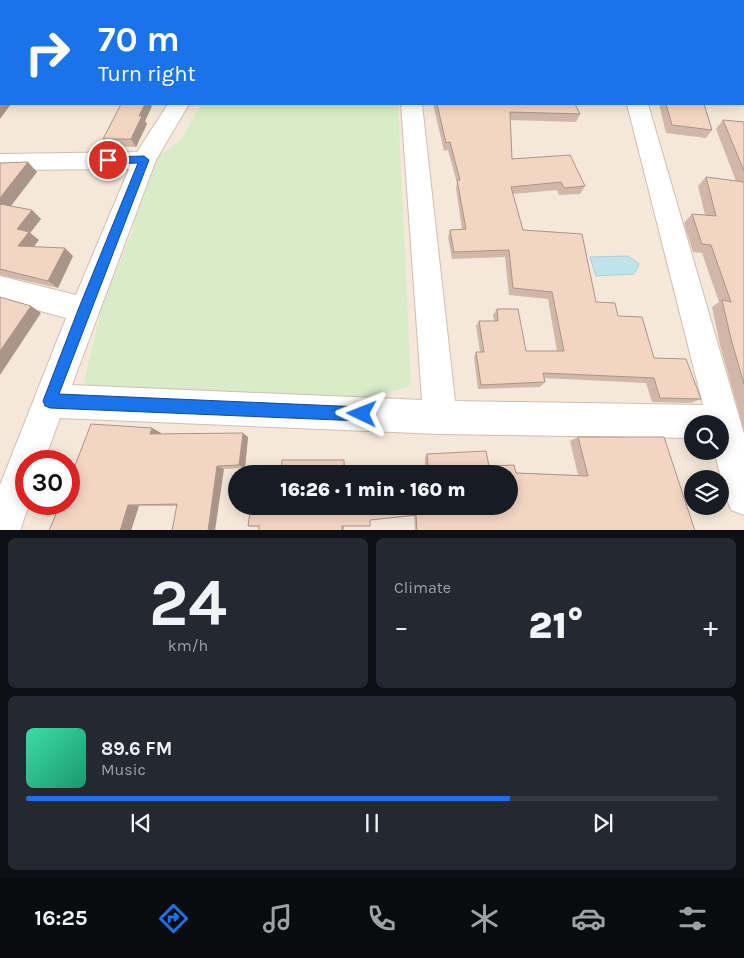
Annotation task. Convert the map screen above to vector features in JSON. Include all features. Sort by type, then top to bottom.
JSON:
[{"type":"street","points":[[32,450],[84,310],[144,160],[177,105]]},
{"type":"street","points":[[412,105],[440,417]]},
{"type":"street","points":[[638,105],[721,415]]},
{"type":"street","points":[[0,162],[144,160]]},
{"type":"street","points":[[0,288],[84,310]]},
{"type":"street","points":[[50,401],[440,417],[684,421]]},
{"type":"street","points":[[729,443],[744,497]]},
{"type":"street","points":[[1,530],[15,493]]},
{"type":"shaded area","points":[[0,105],[744,105],[744,530],[0,530]]},
{"type":"green space","points":[[200,105],[398,105],[411,386],[367,399],[105,410],[84,381],[104,299],[133,231],[144,176],[151,161],[181,140]]},
{"type":"water","points":[[628,256],[639,264],[634,274],[596,276],[590,257]]},
{"type":"building","points":[[120,105],[144,105],[139,116],[142,116],[131,139],[103,139]]},
{"type":"building","points":[[437,105],[576,105],[580,114],[510,112],[512,159],[570,155],[585,186],[564,188],[561,182],[511,187],[523,230],[582,234],[596,302],[615,303],[618,316],[642,317],[654,358],[686,359],[701,399],[660,398],[654,378],[543,373],[545,382],[481,385],[476,352],[484,352],[479,321],[498,321],[497,309],[518,309],[526,351],[564,351],[552,292],[513,288],[509,250],[454,252],[450,230],[466,229],[457,180],[460,180],[450,142],[446,143]]},
{"type":"building","points":[[666,105],[704,105],[712,130],[672,125]]},
{"type":"building","points":[[723,120],[744,122],[744,171]]},
{"type":"building","points":[[28,162],[0,198],[0,163]]},
{"type":"building","points":[[706,177],[744,182],[744,384],[722,300],[731,302],[711,245],[702,244],[692,214],[716,216]]},
{"type":"building","points":[[0,204],[32,210],[17,229],[29,232],[18,246],[65,248],[48,281],[0,269]]},
{"type":"building","points":[[0,297],[31,306],[0,351]]},
{"type":"building","points":[[91,424],[152,428],[150,434],[243,433],[239,465],[217,466],[208,530],[172,530],[177,504],[128,505],[120,530],[49,530],[56,515],[80,515],[80,452]]},
{"type":"building","points":[[578,437],[664,437],[684,498],[684,515],[690,515],[695,530],[417,530],[416,515],[518,515],[518,473],[588,476]]},
{"type":"building","points":[[486,451],[489,465],[428,465],[427,454]]},
{"type":"building","points":[[282,460],[344,460],[344,465],[282,465]]},
{"type":"building","points":[[250,515],[416,515],[370,520],[370,526],[342,526],[342,530],[259,530],[259,526],[248,526]]},
{"type":"route","points":[[108,160],[144,160],[50,401],[362,414]]}]
